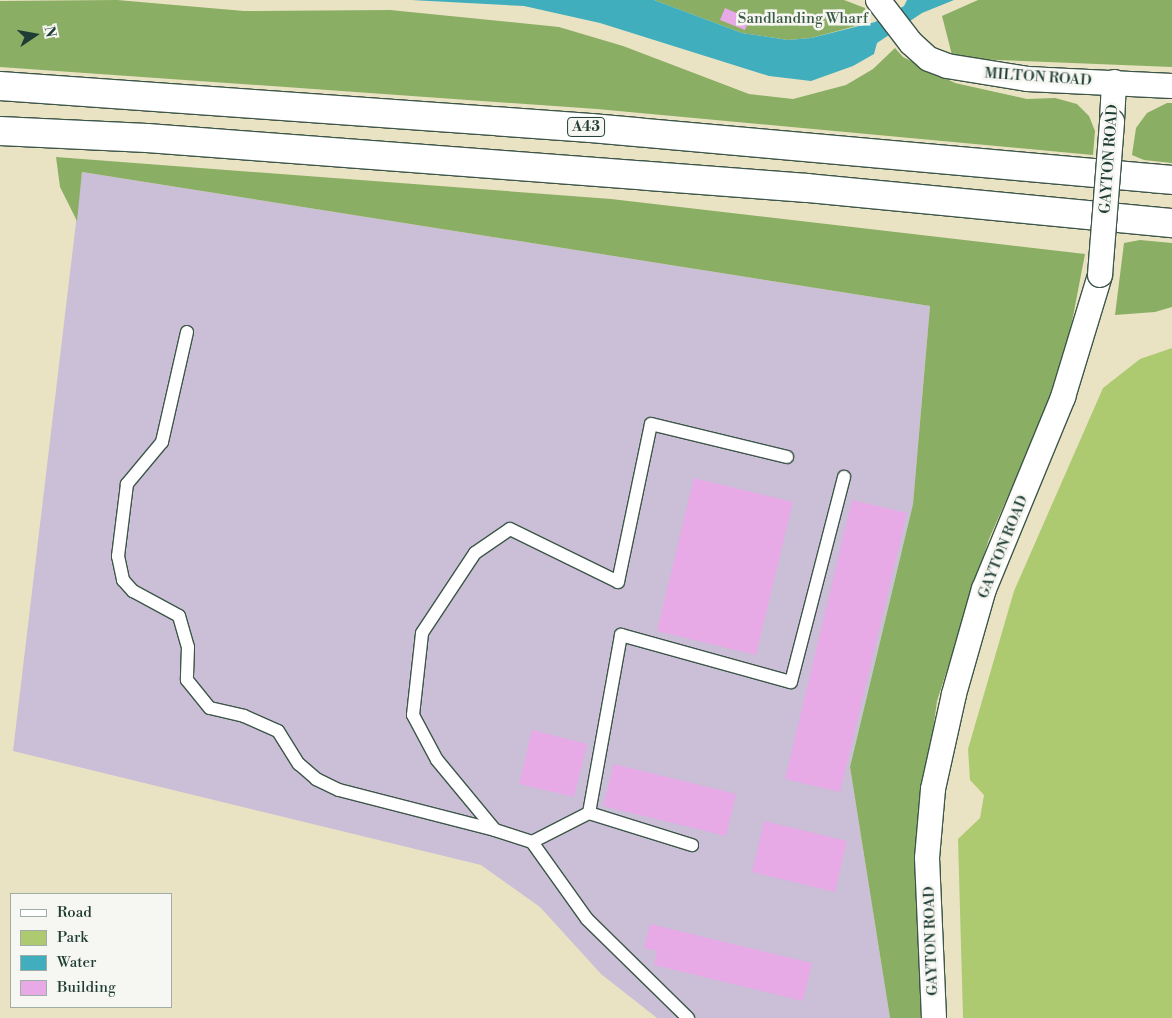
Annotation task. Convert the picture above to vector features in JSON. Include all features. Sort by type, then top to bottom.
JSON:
[{"type":"highway","name":"A43","points":[[0,86],[591,128],[1172,180]]},
{"type":"highway","points":[[0,131],[166,139],[807,188],[1172,223]]},
{"type":"street","name":"MILTON ROAD","points":[[880,1],[910,42],[929,59],[983,73],[1027,79],[1172,86]]},
{"type":"street","name":"GAYTON ROAD","points":[[934,1018],[927,858],[933,788],[954,694],[984,589],[1063,397],[1100,275],[1114,82]]},
{"type":"lane","points":[[187,332],[162,442],[127,484],[118,556],[123,580],[133,590],[178,616],[188,647],[187,680],[210,708],[244,716],[278,731],[299,764],[316,779],[339,790],[495,830],[532,842],[587,919],[688,1018]]},
{"type":"lane","points":[[495,830],[437,760],[413,715],[422,633],[476,553],[510,530],[618,582],[651,424],[787,457]]},
{"type":"lane","points":[[589,813],[621,635],[791,682],[844,477]]},
{"type":"lane","points":[[532,842],[589,813],[692,845]]},
{"type":"shaded area","points":[[82,172],[930,306],[913,504],[850,767],[890,1018],[657,1018],[601,974],[540,907],[481,865],[13,751]]},
{"type":"green space","points":[[117,0],[244,11],[390,10],[559,27],[623,46],[749,94],[793,99],[846,85],[873,69],[895,48],[903,57],[955,83],[1027,99],[1055,98],[1077,104],[1089,116],[1095,131],[1093,155],[597,109],[0,67],[0,1]]},
{"type":"green space","name":"Sandlanding Wharf","points":[[654,0],[844,0],[865,8],[867,23],[811,38],[788,40],[742,33]]},
{"type":"green space","points":[[978,0],[1172,0],[1172,67],[972,59],[952,55],[942,16]]},
{"type":"green space","points":[[1167,103],[1172,103],[1172,163],[1144,160],[1132,155],[1136,128],[1147,113]]},
{"type":"green space","points":[[56,157],[611,199],[1085,254],[1071,327],[1044,414],[989,539],[937,701],[918,842],[924,1018],[890,1018],[850,767],[913,504],[930,306],[82,172],[77,221],[60,187]]},
{"type":"green space","points":[[1140,240],[1172,243],[1172,307],[1155,312],[1115,315],[1124,243]]},
{"type":"green space","points":[[1172,348],[1172,1018],[963,1018],[958,839],[980,818],[984,795],[970,780],[968,749],[1014,591],[1103,388],[1140,359]]},
{"type":"water","points":[[411,0],[654,0],[742,33],[788,40],[811,38],[875,22],[904,6],[907,0],[954,0],[922,13],[877,43],[874,54],[853,66],[811,81],[769,76],[600,23],[524,6]]},
{"type":"building","points":[[725,8],[750,19],[745,30],[720,20]]},
{"type":"building","points":[[694,478],[793,502],[756,655],[657,631]]},
{"type":"building","points":[[852,500],[907,513],[840,792],[785,779]]},
{"type":"building","points":[[532,730],[587,744],[574,797],[519,784]]},
{"type":"building","points":[[614,764],[736,794],[726,836],[603,806]]},
{"type":"building","points":[[764,821],[847,841],[835,892],[752,872]]},
{"type":"building","points":[[650,924],[812,963],[803,1001],[654,965],[657,951],[644,948]]}]
